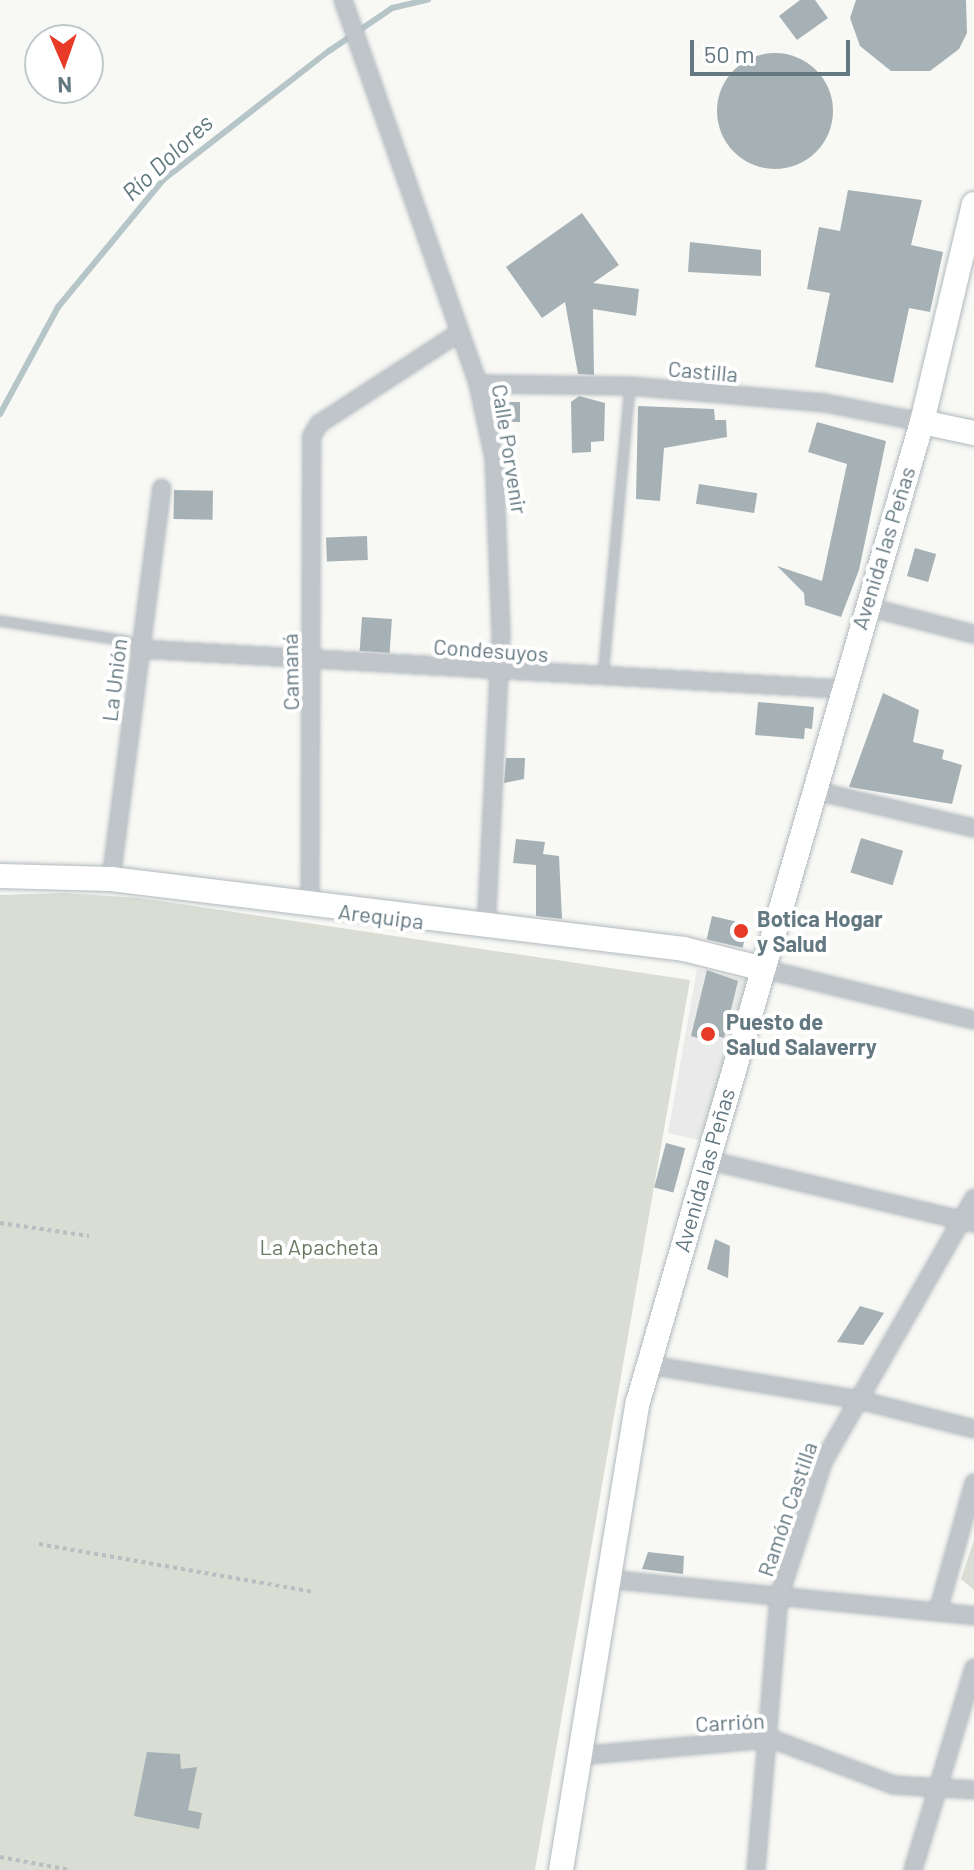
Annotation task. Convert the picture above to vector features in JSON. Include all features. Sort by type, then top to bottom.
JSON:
[{"type":"street","name":"Calle Porvenir","points":[[343,1],[478,384],[501,536],[500,674],[486,928]]},
{"type":"street","name":"Avenida las Peñas","points":[[561,1870],[576,1756],[606,1579],[649,1365],[864,606],[922,422],[974,204]]},
{"type":"street","name":"Camaná","points":[[310,907],[312,436],[319,424],[460,332]]},
{"type":"street","name":"Castilla","points":[[478,384],[630,386],[825,403],[922,422]]},
{"type":"street","points":[[922,422],[974,433]]},
{"type":"street","name":"La Unión","points":[[111,879],[162,488]]},
{"type":"street","points":[[864,606],[974,634]]},
{"type":"street","name":"Condesuyos","points":[[140,649],[500,674],[840,689]]},
{"type":"street","points":[[812,790],[974,828]]},
{"type":"street","name":"Arequipa","points":[[0,876],[111,879],[310,907],[684,949],[760,968]]},
{"type":"street","points":[[760,968],[974,1020]]},
{"type":"street","points":[[707,1160],[967,1221]]},
{"type":"street","name":"Ramón Castilla","points":[[756,1870],[772,1739],[779,1597],[823,1462],[855,1399],[967,1221],[974,1198]]},
{"type":"street","points":[[649,1365],[855,1399],[974,1429]]},
{"type":"street","points":[[938,1611],[974,1483]]},
{"type":"street","points":[[606,1579],[974,1616]]},
{"type":"street","points":[[913,1870],[974,1668]]},
{"type":"street","name":"Carrión","points":[[576,1756],[772,1739],[894,1785],[937,1792],[974,1790]]},
{"type":"lane","points":[[603,678],[630,386]]},
{"type":"lane","points":[[0,621],[126,641],[140,649]]},
{"type":"path","points":[[0,1223],[89,1236]]},
{"type":"path","points":[[39,1544],[315,1592]]},
{"type":"path","points":[[0,1857],[70,1870]]},
{"type":"shaded area","name":"Puesto de Salud Salaverry","points":[[697,969],[747,980],[703,1141],[668,1133]]},
{"type":"green space","name":"La Apacheta","points":[[64,893],[140,898],[690,980],[535,1870],[0,1870],[0,895]]},
{"type":"green space","points":[[974,1540],[974,1590],[961,1579]]},
{"type":"building","points":[[800,0],[815,0],[828,18],[797,40],[779,16]]},
{"type":"building","points":[[856,0],[966,0],[967,33],[959,49],[930,71],[891,71],[860,46],[850,18]]},
{"type":"building","points":[[775,53],[797,57],[816,70],[829,89],[833,111],[829,133],[816,152],[797,165],[775,169],[753,165],[734,152],[721,133],[717,111],[721,89],[734,70],[753,57]]},
{"type":"building","points":[[848,190],[922,200],[911,245],[943,252],[930,312],[909,308],[893,383],[815,367],[830,293],[807,289],[819,227],[840,231]]},
{"type":"building","points":[[582,213],[619,265],[593,283],[639,289],[636,316],[593,309],[594,375],[578,374],[565,302],[542,318],[506,267]]},
{"type":"building","points":[[690,242],[761,250],[761,276],[688,272]]},
{"type":"building","points":[[579,396],[605,403],[604,441],[591,442],[591,452],[572,453],[571,402]]},
{"type":"building","points":[[498,402],[520,402],[520,422],[498,422]]},
{"type":"building","points":[[638,406],[714,409],[715,420],[726,420],[727,437],[664,448],[660,501],[636,499]]},
{"type":"building","points":[[817,422],[886,441],[859,570],[841,617],[805,605],[804,593],[777,566],[822,581],[847,464],[808,452]]},
{"type":"building","points":[[699,484],[757,493],[754,513],[696,504]]},
{"type":"building","points":[[174,490],[213,491],[212,520],[173,519]]},
{"type":"building","points":[[367,536],[368,560],[327,561],[326,537]]},
{"type":"building","points":[[915,548],[936,554],[928,582],[907,576]]},
{"type":"building","points":[[362,617],[392,619],[390,653],[360,651]]},
{"type":"building","points":[[883,693],[919,710],[913,742],[944,750],[942,759],[962,765],[952,804],[849,787]]},
{"type":"building","points":[[758,702],[814,707],[812,729],[805,728],[804,739],[755,735]]},
{"type":"building","points":[[506,758],[525,758],[524,779],[504,783]]},
{"type":"building","points":[[861,838],[903,851],[893,885],[850,872]]},
{"type":"building","points":[[516,839],[545,842],[543,854],[559,856],[562,919],[536,916],[536,865],[513,863]]},
{"type":"building","points":[[712,916],[748,924],[743,948],[707,939]]},
{"type":"building","points":[[707,970],[738,981],[724,1038],[714,1035],[712,1042],[691,1036]]},
{"type":"building","points":[[666,1143],[685,1148],[673,1193],[654,1187]]},
{"type":"building","points":[[715,1239],[730,1246],[728,1278],[707,1269]]},
{"type":"building","points":[[860,1306],[884,1313],[863,1345],[837,1342]]},
{"type":"building","points":[[648,1552],[684,1556],[683,1574],[642,1569]]},
{"type":"building","points":[[147,1752],[180,1754],[181,1769],[197,1767],[188,1810],[202,1813],[199,1829],[134,1816]]},
{"type":"waterway","name":"Río Dolores","points":[[0,414],[58,307],[163,180],[329,51],[392,8],[428,0]]},
{"type":"place","name":"Botica Hogar y Salud","points":[[741,931]]},
{"type":"place","name":"Puesto de Salud Salaverry","points":[[708,1034]]}]
